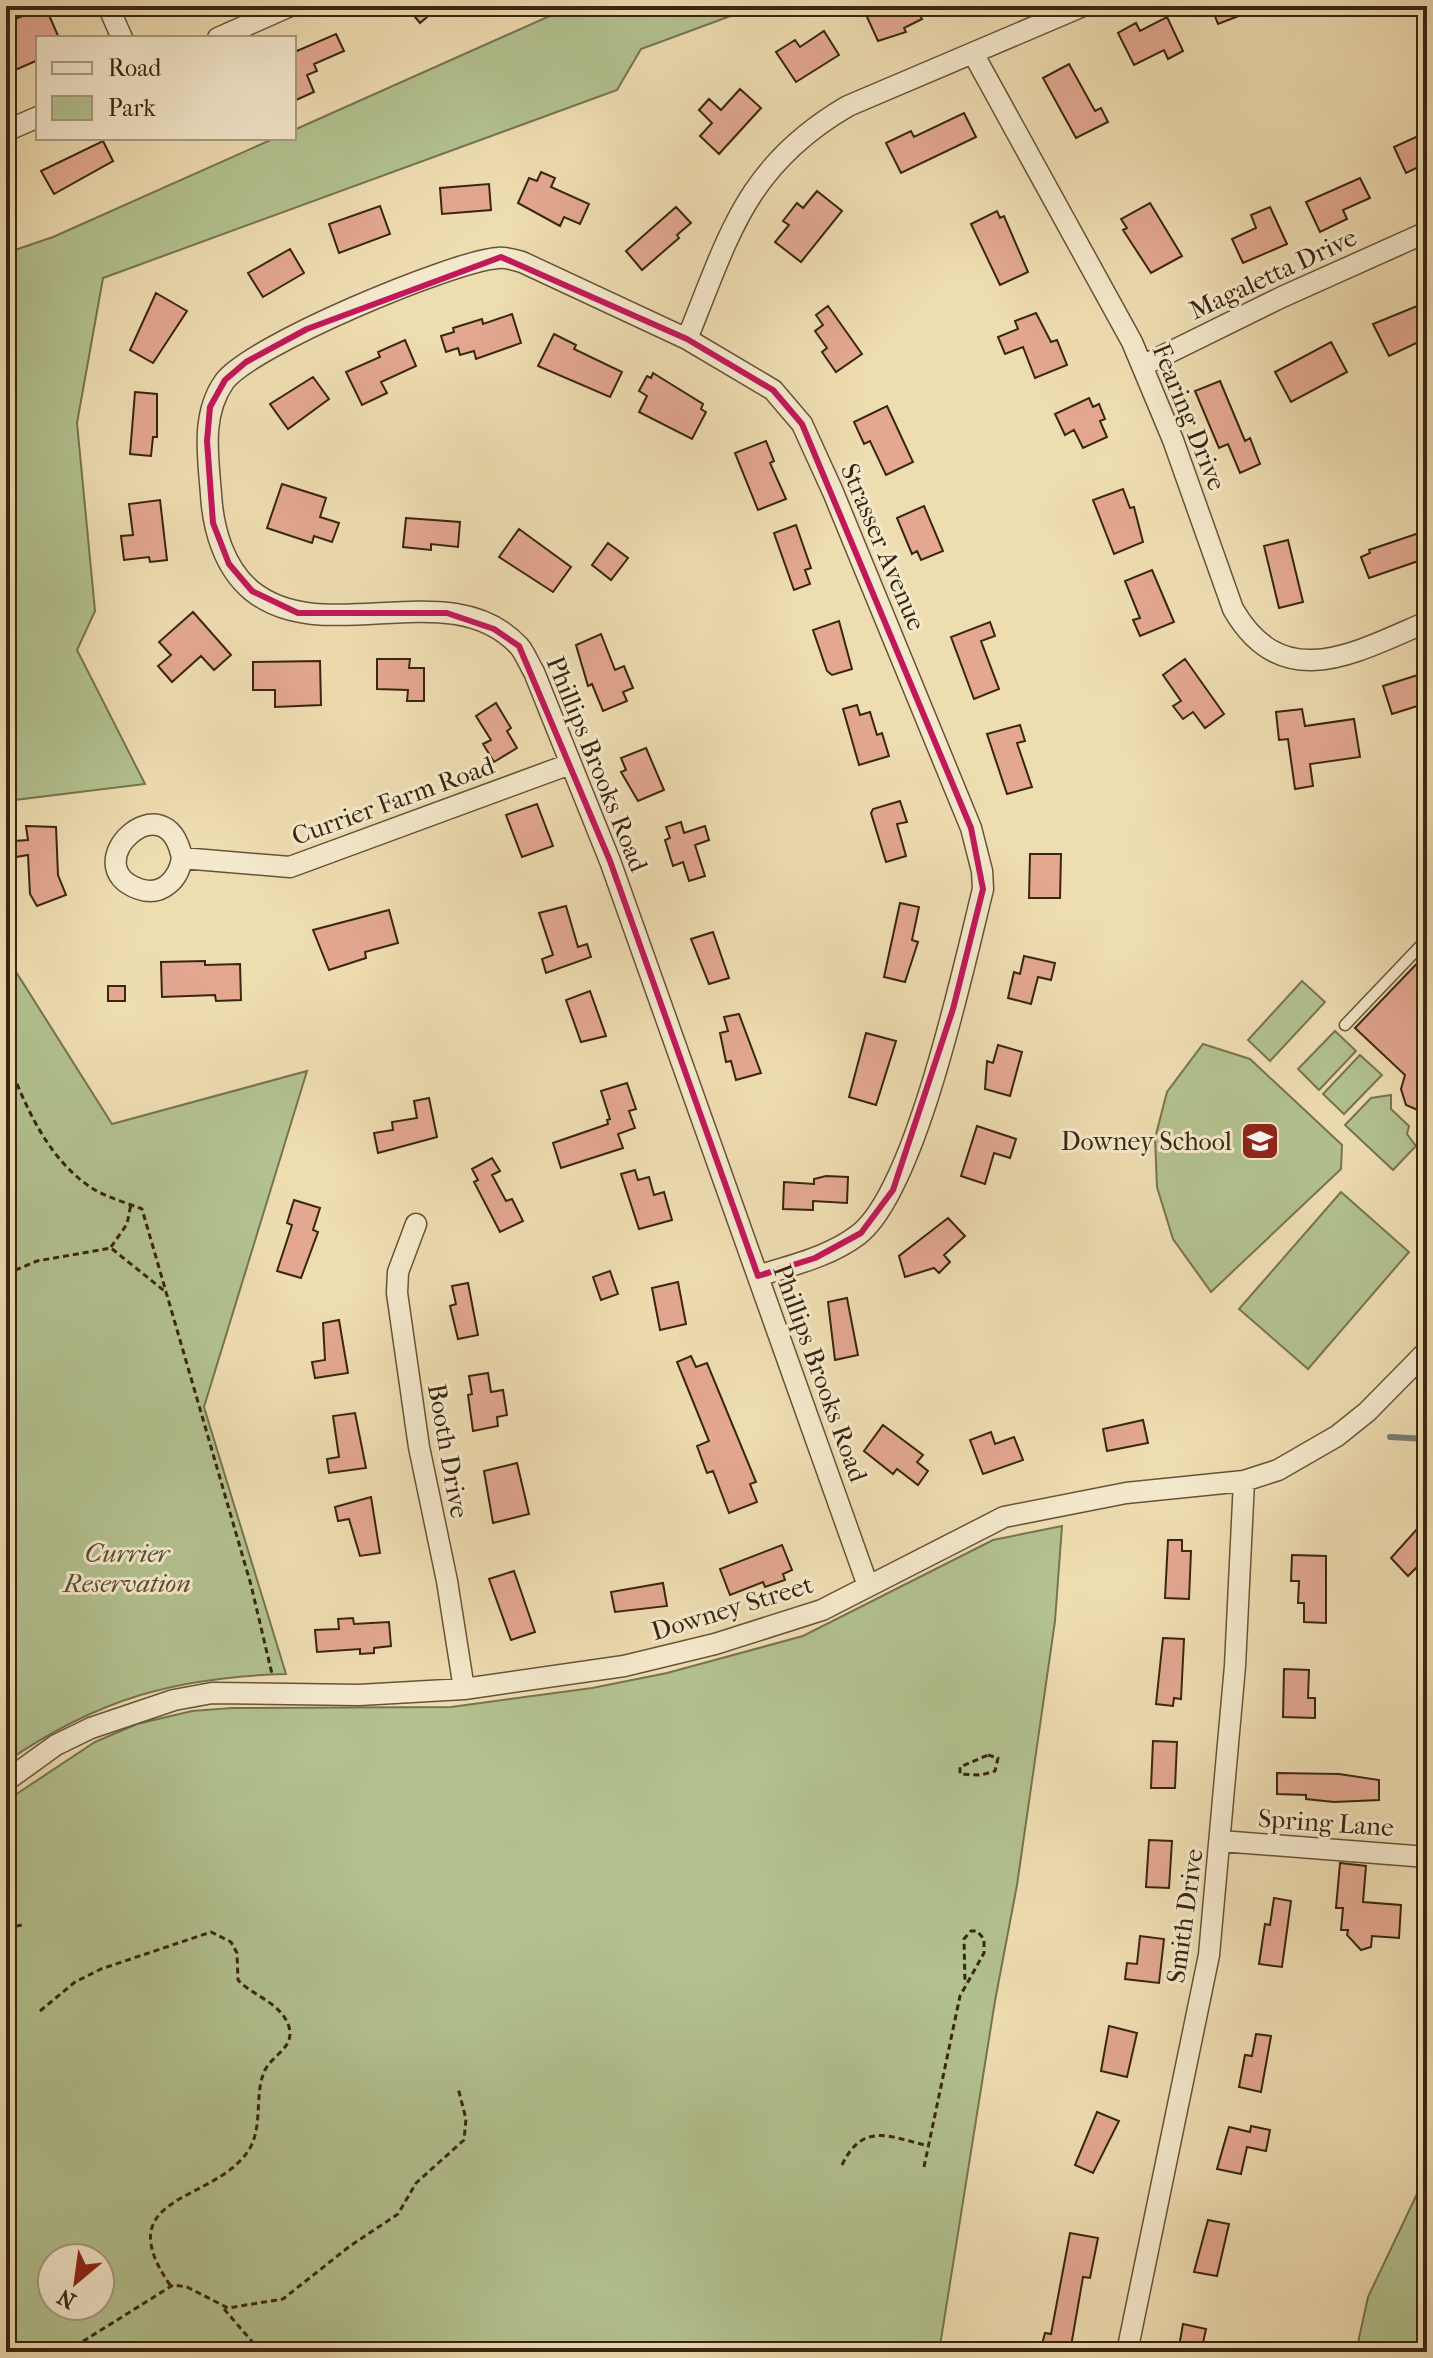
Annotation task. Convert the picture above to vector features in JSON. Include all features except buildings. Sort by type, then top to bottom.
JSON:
[{"type":"street","points":[[108,6],[121,36]]},
{"type":"street","points":[[222,36],[290,6]]},
{"type":"street","points":[[687,339],[734,225],[776,159],[816,124],[848,106],[974,55],[1083,6]]},
{"type":"street","name":"Fearing Drive","points":[[974,55],[1142,366],[1233,609],[1245,631],[1267,650],[1300,661],[1321,662],[1363,649],[1427,622]]},
{"type":"street","points":[[6,131],[36,118]]},
{"type":"street","name":"Magaletta Drive","points":[[1142,366],[1282,297],[1427,232]]},
{"type":"street","name":"Phillips Brooks Road","points":[[687,339],[522,262],[501,257],[437,276],[307,329],[246,362],[225,380],[210,407],[207,441],[213,523],[229,564],[252,591],[298,613],[447,613],[494,629],[519,646],[534,672],[610,861],[868,1586]]},
{"type":"street","name":"Strasser Avenue","points":[[687,339],[773,390],[802,424],[971,828],[982,871],[983,889],[953,1009],[905,1164],[893,1190],[861,1233],[840,1246],[758,1276]]},
{"type":"street","name":"Currier Farm Road","points":[[182,858],[290,867],[570,764]]},
{"type":"street","name":"Booth Drive","points":[[416,1224],[398,1272],[397,1293],[419,1447],[447,1581],[464,1689]]},
{"type":"street","name":"Downey Street","points":[[6,1781],[56,1745],[137,1710],[212,1693],[359,1695],[464,1689],[624,1666],[715,1644],[822,1610],[1004,1517],[1126,1493],[1244,1481],[1278,1470],[1337,1436],[1367,1412],[1427,1351]]},
{"type":"street","name":"Smith Drive","points":[[1127,2352],[1209,1955],[1221,1841],[1244,1481]]},
{"type":"street","name":"Spring Lane","points":[[1221,1841],[1427,1857]]},
{"type":"lane","points":[[1345,1025],[1427,939]]},
{"type":"path","points":[[6,1056],[34,1122],[62,1163],[96,1190],[142,1209],[251,1585],[277,1694]]},
{"type":"path","points":[[6,1274],[37,1261],[111,1248],[127,1224],[131,1204]]},
{"type":"path","points":[[111,1248],[167,1293]]},
{"type":"path","points":[[988,1755],[998,1758],[998,1766],[992,1773],[965,1775],[959,1769],[964,1765],[988,1755]]},
{"type":"path","points":[[6,1928],[22,1925]]},
{"type":"path","points":[[924,2167],[965,1984],[964,1939],[971,1931],[977,1931],[984,1939],[984,1953],[965,1984]]},
{"type":"path","points":[[40,2011],[93,1973],[211,1932],[231,1942],[237,1953],[238,1980],[277,2009],[288,2025],[287,2046],[265,2071],[249,2150],[233,2166],[170,2204],[154,2223],[150,2237],[153,2260],[170,2285]]},
{"type":"path","points":[[221,2307],[283,2299],[350,2246],[404,2209],[416,2183],[464,2140],[466,2119],[458,2088]]},
{"type":"path","points":[[842,2165],[854,2145],[869,2136],[882,2135],[929,2146]]},
{"type":"path","points":[[66,2352],[170,2285],[187,2287],[221,2307],[261,2352]]},
{"type":"highlighted area","points":[[501,257],[687,339],[773,390],[802,424],[971,828],[983,889],[953,1009],[893,1190],[861,1233],[815,1258],[758,1276],[610,861],[519,646],[494,629],[447,613],[298,613],[252,591],[229,564],[213,523],[207,441],[210,407],[225,380],[246,362],[307,329]]},
{"type":"green space","points":[[572,6],[755,7],[641,49],[617,90],[103,278],[77,423],[95,611],[77,650],[145,784],[6,801],[6,253],[53,237],[271,140],[296,140],[296,129]]},
{"type":"green space","name":"Currier Reservation","points":[[6,956],[112,1124],[307,1071],[204,1407],[286,1674],[209,1680],[139,1696],[73,1722],[6,1762]]},
{"type":"green space","points":[[1302,981],[1325,1002],[1270,1061],[1248,1040]]},
{"type":"green space","points":[[1335,1031],[1356,1051],[1319,1090],[1298,1069]]},
{"type":"green space","points":[[1203,1044],[1250,1059],[1342,1145],[1341,1169],[1211,1292],[1173,1239],[1157,1187],[1155,1138],[1167,1092]]},
{"type":"green space","points":[[1360,1055],[1382,1075],[1344,1114],[1323,1094]]},
{"type":"green space","points":[[1391,1095],[1391,1109],[1409,1126],[1407,1134],[1416,1146],[1393,1170],[1345,1125],[1371,1098]]},
{"type":"green space","points":[[1341,1192],[1409,1252],[1308,1369],[1239,1309]]},
{"type":"green space","points":[[1062,1526],[1055,1621],[1017,1885],[995,2001],[939,2352],[6,2352],[6,1802],[95,1742],[137,1724],[192,1711],[451,1707],[592,1688],[667,1673],[803,1636],[993,1540]]},
{"type":"green space","points":[[1427,2173],[1427,2352],[1356,2352],[1368,2297]]},
{"type":"waterway","points":[[1390,1437],[1427,1439]]},
{"type":"place","name":"Downey School","points":[[1260,1141]]}]
